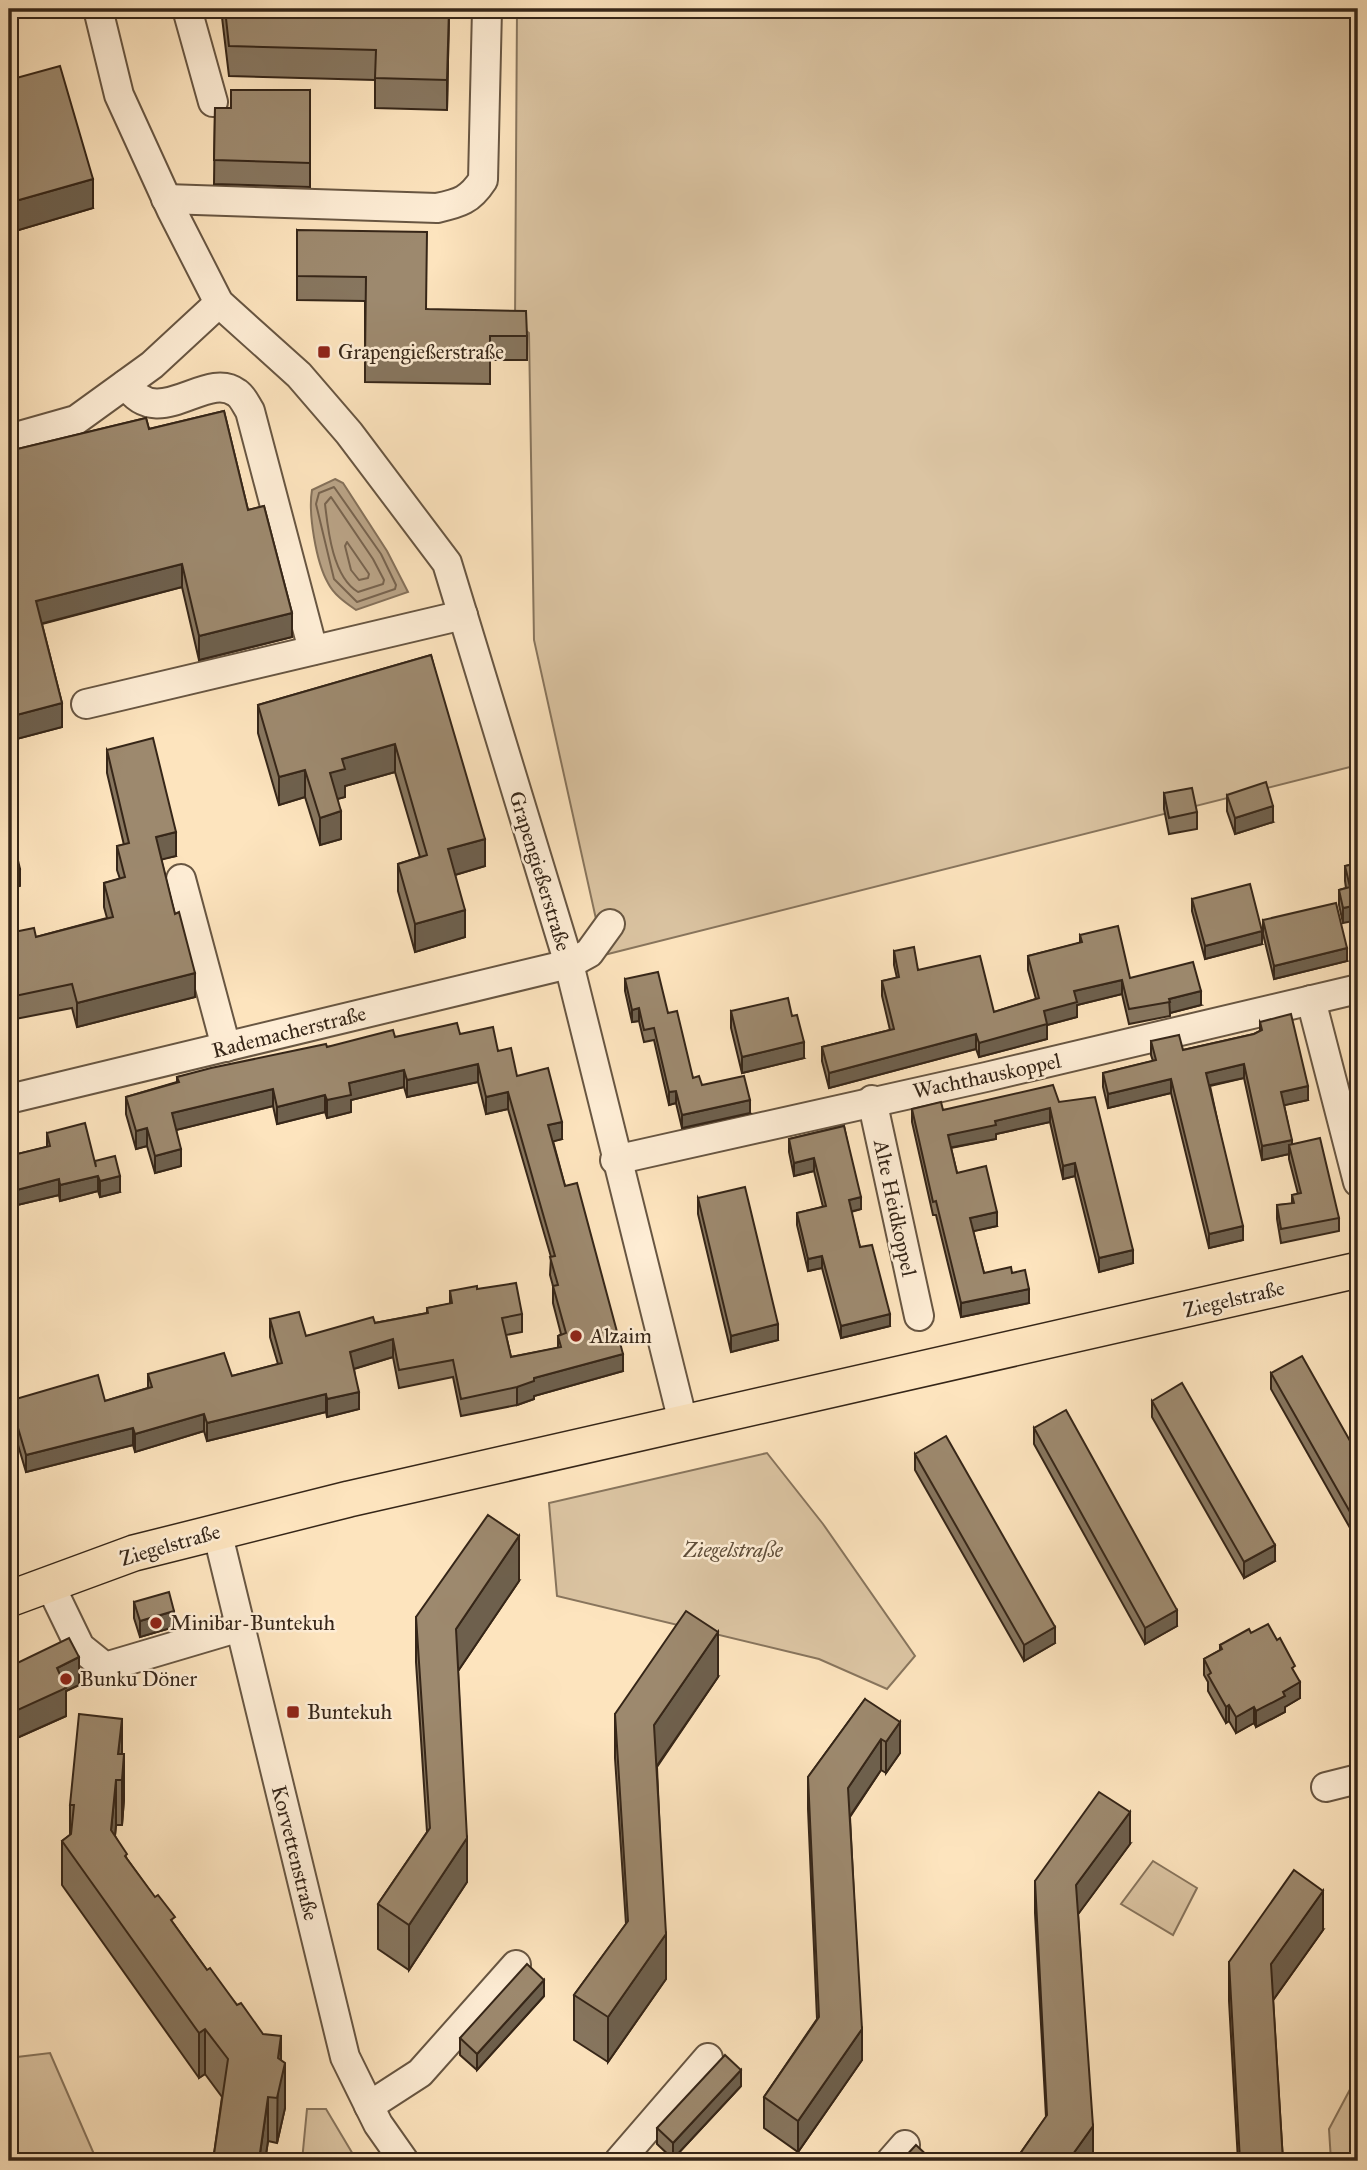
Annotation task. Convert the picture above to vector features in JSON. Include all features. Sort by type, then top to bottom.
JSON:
[{"type":"main road","name":"Ziegelstraße","points":[[9,1598],[134,1553],[217,1531],[683,1422],[1358,1270]]},
{"type":"street","name":"Grapengießerstraße","points":[[98,9],[119,95],[166,199],[219,303],[299,375],[349,433],[447,563],[569,964],[615,1160],[683,1422]]},
{"type":"street","points":[[187,9],[214,102]]},
{"type":"street","points":[[166,199],[437,208],[462,202],[473,195],[483,180],[487,9]]},
{"type":"street","points":[[9,439],[76,420],[152,365],[219,303]]},
{"type":"street","points":[[126,384],[134,397],[155,404],[215,389],[228,388],[239,394],[250,411],[313,650]]},
{"type":"street","points":[[86,705],[463,615]]},
{"type":"street","points":[[181,879],[226,1046]]},
{"type":"street","points":[[569,964],[589,953],[610,924]]},
{"type":"street","name":"Rademacherstraße","points":[[9,1099],[569,964]]},
{"type":"street","name":"Wachthauskoppel","points":[[615,1160],[872,1100],[986,1077],[1358,989]]},
{"type":"street","points":[[1311,1000],[1358,1182]]},
{"type":"street","name":"Alte Heidkoppel","points":[[872,1100],[919,1316]]},
{"type":"street","name":"Korvettenstraße","points":[[217,1531],[345,2057],[369,2106],[404,2161]]},
{"type":"street","points":[[49,1583],[80,1647],[105,1667],[240,1627]]},
{"type":"street","points":[[1326,1787],[1358,1779]]},
{"type":"street","points":[[369,2106],[420,2073],[516,1965]]},
{"type":"street","points":[[619,2161],[708,2058]]},
{"type":"green space","points":[[517,9],[1358,9],[1358,765],[604,955],[534,640],[529,333],[515,322]]},
{"type":"green space","name":"Ziegelstraße","points":[[767,1453],[823,1524],[915,1656],[887,1689],[819,1659],[557,1596],[549,1503]]},
{"type":"green space","points":[[1153,1861],[1197,1888],[1173,1935],[1121,1904]]},
{"type":"green space","points":[[50,2053],[97,2161],[9,2161],[9,2058]]},
{"type":"green space","points":[[1355,2080],[1358,2081],[1358,2161],[1331,2161],[1329,2129]]},
{"type":"green space","points":[[307,2109],[326,2109],[357,2161],[302,2161]]},
{"type":"water","points":[[335,479],[343,483],[387,551],[408,592],[356,610],[331,587],[317,550],[311,500],[312,490]]},
{"type":"building","points":[[225,9],[449,9],[447,80],[375,78],[376,50],[229,46]]},
{"type":"building","points":[[60,66],[93,179],[12,202],[9,200],[9,80]]},
{"type":"building","points":[[231,90],[310,90],[310,163],[214,160],[215,108],[231,108]]},
{"type":"building","points":[[297,230],[427,232],[426,309],[526,311],[527,336],[490,336],[490,360],[365,358],[366,277],[297,276]]},
{"type":"building","points":[[224,411],[248,510],[264,506],[292,613],[199,636],[182,564],[36,601],[62,703],[9,717],[9,451],[146,418],[149,429]]},
{"type":"building","points":[[431,655],[485,839],[448,849],[465,910],[415,924],[398,864],[427,855],[395,744],[342,759],[345,769],[330,773],[341,811],[320,818],[305,770],[279,777],[258,705]]},
{"type":"building","points":[[153,738],[176,832],[156,837],[175,914],[179,912],[195,973],[77,1003],[72,984],[10,997],[9,933],[34,928],[36,937],[113,917],[104,883],[125,877],[117,846],[129,843],[107,750]]},
{"type":"building","points":[[1266,782],[1273,806],[1235,818],[1227,795]]},
{"type":"building","points":[[1192,788],[1197,812],[1169,818],[1164,793]]},
{"type":"building","points":[[9,822],[20,869],[9,872]]},
{"type":"building","points":[[1358,863],[1358,905],[1343,908],[1339,890],[1350,887],[1345,866]]},
{"type":"building","points":[[1250,884],[1262,931],[1205,946],[1192,899]]},
{"type":"building","points":[[1336,903],[1347,948],[1274,966],[1263,920]]},
{"type":"building","points":[[1118,926],[1130,978],[1193,962],[1201,991],[1169,999],[1170,1002],[1129,1009],[1122,980],[1074,991],[1077,1002],[1044,1011],[1047,1024],[979,1043],[976,1034],[829,1073],[822,1047],[894,1029],[882,981],[899,977],[894,951],[914,947],[918,970],[980,956],[994,1012],[1039,998],[1028,956],[1082,942],[1080,935]]},
{"type":"building","points":[[658,972],[668,1013],[677,1011],[693,1078],[699,1076],[702,1085],[744,1076],[750,1100],[682,1115],[676,1091],[669,1092],[654,1028],[644,1030],[639,1008],[632,1010],[625,979]]},
{"type":"building","points":[[788,998],[792,1016],[797,1015],[804,1042],[742,1057],[731,1011]]},
{"type":"building","points":[[1291,1014],[1308,1086],[1281,1092],[1292,1140],[1262,1146],[1244,1064],[1206,1073],[1243,1226],[1209,1234],[1171,1079],[1108,1094],[1103,1073],[1156,1060],[1151,1041],[1179,1035],[1183,1050],[1254,1034],[1262,1030],[1260,1022]]},
{"type":"building","points":[[457,1023],[460,1034],[493,1027],[498,1051],[511,1048],[517,1076],[548,1068],[562,1122],[548,1125],[565,1186],[577,1183],[623,1354],[534,1378],[534,1381],[517,1387],[461,1399],[453,1360],[399,1370],[393,1339],[350,1352],[359,1392],[327,1399],[326,1394],[207,1423],[204,1414],[135,1434],[133,1428],[26,1455],[18,1428],[9,1430],[9,1401],[98,1375],[105,1401],[152,1387],[148,1374],[224,1353],[232,1376],[282,1363],[270,1319],[299,1312],[306,1336],[373,1317],[375,1323],[428,1313],[427,1308],[452,1303],[450,1291],[516,1283],[522,1314],[502,1318],[511,1357],[561,1347],[558,1336],[566,1333],[553,1286],[558,1285],[550,1257],[555,1256],[508,1092],[486,1097],[478,1064],[407,1080],[404,1070],[349,1083],[351,1095],[327,1100],[325,1095],[277,1107],[273,1089],[172,1113],[181,1149],[155,1156],[147,1128],[136,1131],[126,1097],[179,1082],[177,1077],[211,1068],[326,1044],[327,1047],[393,1030],[395,1037]]},
{"type":"building","points":[[1053,1085],[1059,1102],[1095,1097],[1133,1250],[1099,1258],[1075,1163],[1063,1166],[1050,1108],[995,1121],[996,1125],[948,1135],[957,1173],[986,1166],[997,1212],[970,1218],[984,1273],[1011,1267],[1012,1273],[1025,1270],[1029,1289],[961,1303],[936,1201],[933,1202],[912,1109],[941,1102],[943,1110]]},
{"type":"building","points":[[85,1123],[96,1167],[95,1161],[115,1156],[120,1176],[100,1181],[98,1176],[60,1185],[59,1179],[9,1192],[9,1156],[50,1146],[47,1133]]},
{"type":"building","points":[[844,1126],[861,1197],[849,1200],[860,1247],[872,1245],[890,1314],[841,1326],[822,1256],[808,1259],[797,1213],[826,1206],[814,1158],[794,1163],[789,1139]]},
{"type":"building","points":[[1320,1138],[1339,1218],[1281,1229],[1277,1205],[1294,1203],[1292,1195],[1301,1193],[1289,1145]]},
{"type":"building","points":[[745,1187],[778,1324],[731,1336],[698,1198]]},
{"type":"building","points":[[1302,1356],[1358,1455],[1358,1526],[1271,1373]]},
{"type":"building","points":[[1182,1383],[1275,1545],[1244,1562],[1152,1401]]},
{"type":"building","points":[[1066,1410],[1177,1610],[1145,1628],[1034,1428]]},
{"type":"building","points":[[946,1436],[1055,1627],[1024,1645],[915,1454]]},
{"type":"building","points":[[488,1515],[519,1536],[456,1629],[467,1838],[409,1925],[378,1904],[430,1828],[416,1617]]},
{"type":"building","points":[[169,1592],[174,1611],[140,1621],[134,1602]]},
{"type":"building","points":[[686,1611],[718,1632],[654,1725],[666,1934],[608,2017],[574,1995],[628,1921],[615,1714]]},
{"type":"building","points":[[1268,1624],[1277,1640],[1280,1638],[1300,1682],[1283,1692],[1285,1696],[1256,1711],[1254,1707],[1236,1717],[1229,1705],[1226,1707],[1208,1675],[1211,1673],[1204,1659],[1222,1649],[1220,1645],[1249,1629],[1251,1633]]},
{"type":"building","points":[[69,1638],[79,1657],[57,1668],[66,1688],[9,1714],[9,1687],[17,1683],[9,1667]]},
{"type":"building","points":[[865,1699],[900,1722],[886,1742],[881,1739],[848,1788],[862,2029],[798,2121],[764,2097],[819,2017],[808,1777]]},
{"type":"building","points":[[79,1714],[122,1719],[118,1754],[124,1754],[122,1780],[116,1780],[111,1830],[127,1854],[125,1856],[155,1897],[158,1895],[175,1917],[171,1920],[207,1970],[210,1968],[237,2005],[241,2003],[263,2034],[281,2036],[278,2058],[285,2063],[277,2098],[268,2097],[259,2160],[262,2161],[213,2161],[228,2059],[205,2029],[199,2033],[62,1841],[71,1834],[74,1805],[70,1805]]},
{"type":"building","points":[[1099,1792],[1130,1812],[1076,1885],[1093,2126],[1068,2161],[1015,2161],[1047,2115],[1035,1881]]},
{"type":"building","points":[[1294,1870],[1323,1891],[1271,1964],[1283,2161],[1240,2161],[1229,1962]]},
{"type":"building","points":[[527,1964],[544,1980],[477,2054],[460,2038]]},
{"type":"building","points":[[725,2055],[741,2070],[673,2143],[657,2128]]},
{"type":"building","points":[[916,2145],[931,2159],[901,2161]]},
{"type":"place","name":"Grapengießerstraße","points":[[324,352]]},
{"type":"place","name":"Alzaim","points":[[576,1336]]},
{"type":"place","name":"Minibar-Buntekuh","points":[[156,1623]]},
{"type":"place","name":"Bunku Döner","points":[[66,1679]]},
{"type":"place","name":"Buntekuh","points":[[293,1712]]}]
